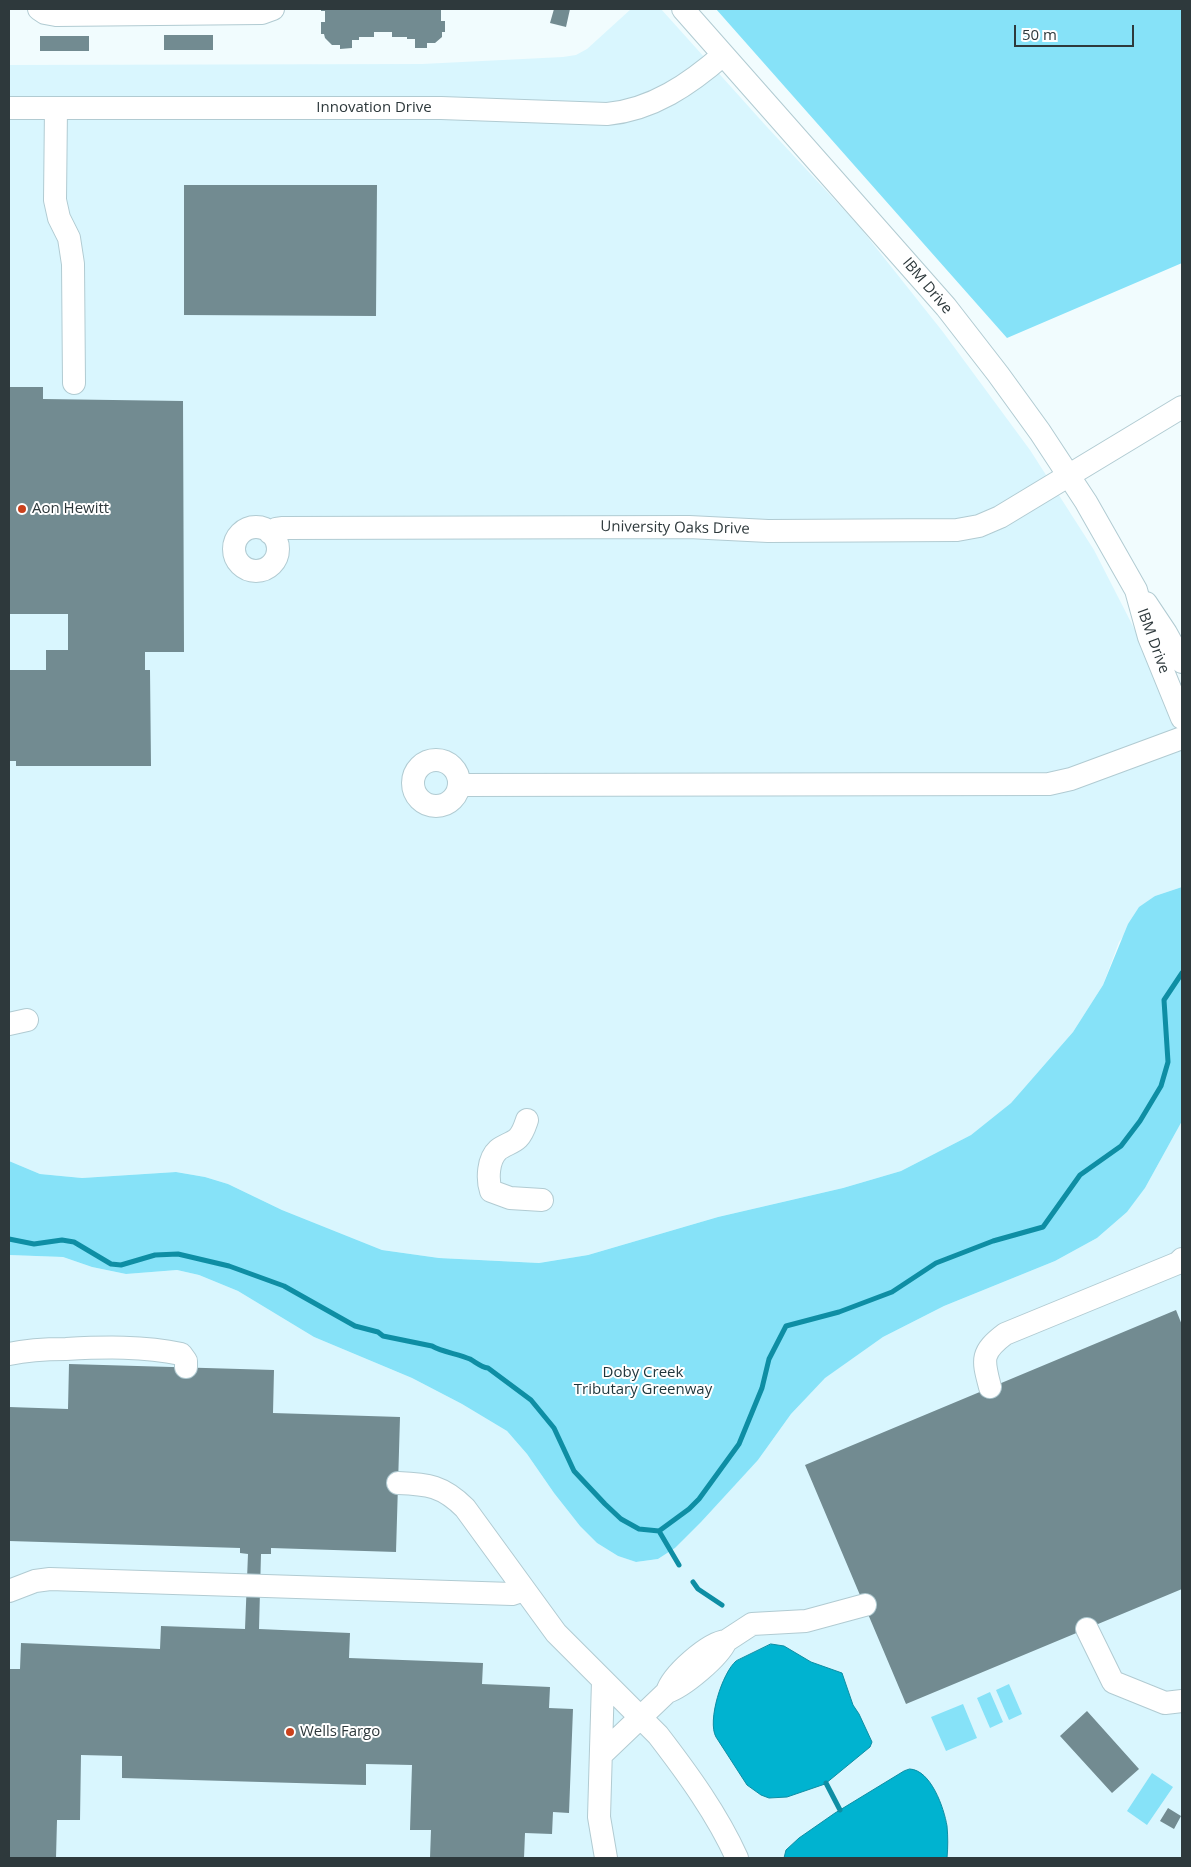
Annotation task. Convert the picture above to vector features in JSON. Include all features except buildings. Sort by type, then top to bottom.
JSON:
[{"type":"street","points":[[39,9],[56,15],[262,13],[273,9]]},
{"type":"street","name":"IBM Drive","points":[[683,9],[946,307],[1004,381],[1086,502],[1136,590],[1153,612],[1182,662]]},
{"type":"street","name":"Innovation Drive","points":[[9,108],[431,108],[614,113],[641,107],[675,90],[703,72],[723,55]]},
{"type":"street","points":[[56,108],[55,200],[59,218],[69,238],[73,264],[74,383]]},
{"type":"street","name":"University Oaks Drive","points":[[270,533],[282,528],[481,526],[715,527],[768,530],[957,530],[979,526],[1000,517],[1182,406]]},
{"type":"street","name":"IBM Drive","points":[[1136,590],[1149,637],[1182,718]]},
{"type":"street","points":[[459,785],[1049,784],[1071,780],[1182,738]]},
{"type":"street","points":[[527,1120],[518,1138],[500,1149],[492,1157],[489,1187],[491,1191],[500,1196],[542,1200]]},
{"type":"street","points":[[990,1387],[984,1362],[990,1345],[1005,1334],[1178,1264],[1182,1259]]},
{"type":"street","points":[[9,1354],[77,1348],[143,1349],[181,1354],[186,1361],[186,1367]]},
{"type":"street","points":[[398,1483],[430,1485],[456,1499],[465,1508],[556,1633],[658,1736],[698,1789],[737,1858]]},
{"type":"street","points":[[9,1591],[35,1581],[50,1580],[512,1594],[524,1590]]},
{"type":"street","points":[[601,1755],[667,1692],[680,1687],[719,1652],[726,1641],[752,1624],[806,1621],[865,1606]]},
{"type":"street","points":[[1087,1629],[1113,1682],[1165,1703],[1182,1701]]},
{"type":"street","points":[[603,1681],[599,1817],[606,1858]]},
{"type":"shaded area","points":[[631,9],[661,9],[858,225],[943,332],[1030,450],[1094,550],[1137,634],[1182,744],[1182,887],[1155,896],[1119,942],[1103,985],[1073,1032],[1011,1103],[971,1135],[901,1171],[843,1188],[718,1217],[588,1255],[539,1263],[439,1258],[382,1250],[282,1210],[228,1184],[205,1177],[176,1172],[82,1178],[40,1174],[9,1161],[9,65],[422,64],[563,57],[576,55],[587,49]]},
{"type":"shaded area","points":[[1182,1121],[1182,1858],[9,1858],[9,1255],[63,1257],[92,1267],[126,1274],[177,1270],[199,1275],[238,1291],[314,1337],[412,1378],[462,1404],[507,1431],[527,1454],[580,1526],[597,1543],[618,1556],[636,1562],[658,1559],[675,1548],[758,1460],[791,1414],[824,1378],[883,1337],[944,1306],[1055,1261],[1097,1238],[1127,1212],[1145,1188]]},
{"type":"shaded area","points":[[771,1644],[784,1646],[811,1662],[842,1673],[853,1705],[872,1742],[870,1747],[825,1784],[787,1797],[769,1798],[747,1785],[716,1737],[713,1720],[721,1686],[731,1667],[736,1661]]},
{"type":"shaded area","points":[[910,1769],[924,1776],[940,1800],[947,1826],[947,1858],[784,1858],[786,1850],[799,1838],[835,1813]]},
{"type":"green space","points":[[716,9],[1182,9],[1182,263],[1007,338]]},
{"type":"green space","name":"Doby Creek Tributary Greenway","points":[[1182,887],[1182,1121],[1145,1188],[1127,1212],[1097,1238],[1055,1261],[944,1306],[883,1337],[825,1378],[791,1414],[758,1460],[701,1522],[675,1548],[658,1559],[636,1562],[618,1556],[597,1543],[580,1526],[527,1454],[507,1431],[462,1404],[412,1378],[314,1337],[238,1291],[199,1275],[177,1270],[126,1274],[92,1267],[63,1257],[9,1255],[9,1161],[40,1174],[82,1178],[176,1172],[205,1177],[228,1184],[282,1210],[382,1250],[439,1258],[539,1263],[588,1255],[718,1217],[843,1188],[901,1171],[971,1135],[1011,1103],[1073,1032],[1103,985],[1128,924],[1139,907],[1155,896]]},
{"type":"green space","points":[[1009,1684],[1022,1714],[1009,1720],[996,1690]]},
{"type":"green space","points":[[990,1692],[1003,1722],[990,1728],[977,1698]]},
{"type":"green space","points":[[963,1704],[977,1738],[946,1751],[931,1717]]},
{"type":"green space","points":[[1152,1773],[1173,1787],[1147,1825],[1127,1811]]},
{"type":"waterway","points":[[9,1239],[34,1244],[62,1240],[74,1242],[111,1264],[121,1265],[155,1255],[178,1254],[229,1266],[284,1286],[355,1326],[378,1332],[383,1336],[432,1346],[470,1359],[488,1368],[531,1400],[554,1428],[574,1471],[621,1519],[639,1529],[659,1531],[689,1509],[699,1499],[739,1444],[762,1388],[769,1359],[786,1326],[839,1312],[892,1292],[936,1263],[993,1241],[1043,1227],[1080,1175],[1121,1146],[1140,1121],[1161,1086],[1168,1062],[1164,1000],[1182,973]]},
{"type":"waterway","points":[[659,1531],[679,1565]]},
{"type":"waterway","points":[[693,1582],[698,1589],[722,1605]]},
{"type":"waterway","points":[[826,1783],[840,1810]]},
{"type":"place","name":"Aon Hewitt","points":[[22,509]]},
{"type":"place","name":"Wells Fargo","points":[[290,1732]]}]
